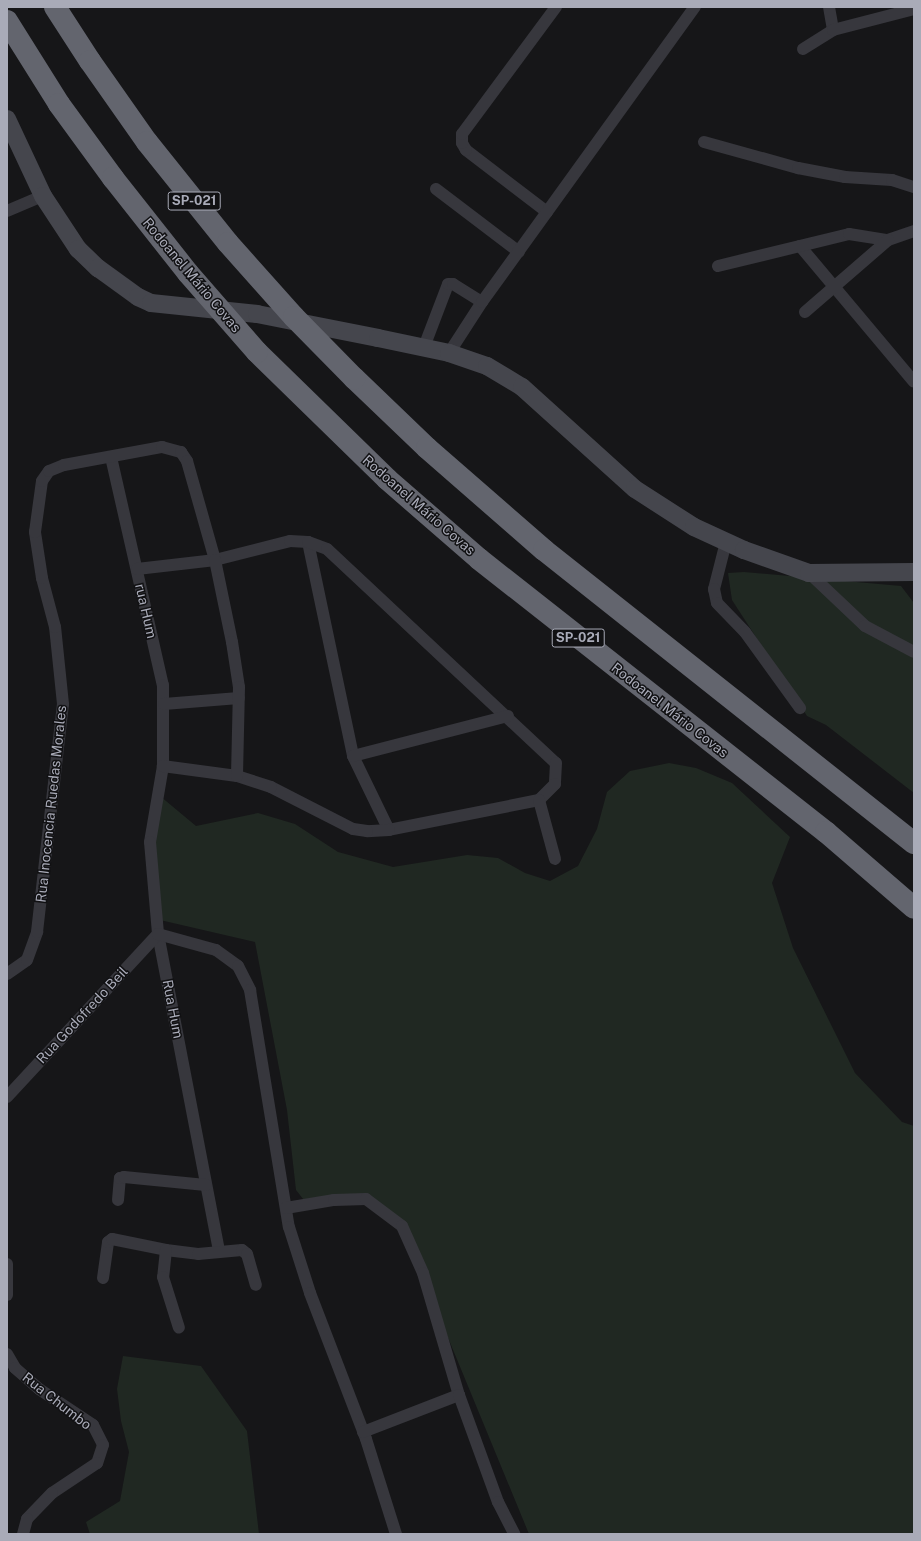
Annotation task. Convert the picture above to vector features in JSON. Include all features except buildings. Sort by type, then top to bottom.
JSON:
[{"type":"highway","name":"SP-021","points":[[55,7],[90,62],[166,165],[228,243],[294,317],[354,378],[427,448],[544,550],[914,843]]},
{"type":"highway","name":"Rodoanel Mário Covas","points":[[7,21],[59,104],[113,178],[188,273],[256,352],[387,479],[473,554],[826,832],[914,908]]},
{"type":"street","points":[[547,212],[466,150],[462,142],[462,134],[556,7]]},
{"type":"street","points":[[449,353],[482,302],[695,7]]},
{"type":"street","points":[[829,7],[833,30]]},
{"type":"street","points":[[803,50],[833,30],[914,9]]},
{"type":"street","points":[[7,119],[43,196],[78,249],[121,286],[151,303],[257,314],[424,347],[449,353],[487,366],[510,378],[644,496],[694,527],[726,542],[809,573],[914,572]]},
{"type":"street","points":[[704,142],[798,168],[845,178],[892,180],[914,187]]},
{"type":"street","points":[[436,190],[519,252]]},
{"type":"street","points":[[7,211],[43,196]]},
{"type":"street","points":[[805,312],[888,240],[914,232]]},
{"type":"street","points":[[718,266],[850,234],[888,240]]},
{"type":"street","points":[[800,246],[914,382]]},
{"type":"street","points":[[424,347],[448,284],[453,284],[482,302]]},
{"type":"street","points":[[111,458],[162,447],[181,452],[187,460],[215,560],[232,642],[239,698],[237,776]]},
{"type":"street","name":"Rua Inocencia Ruedas Morales","points":[[7,974],[27,960],[37,932],[63,704],[55,627],[42,578],[35,532],[42,481],[49,471],[64,465],[111,458]]},
{"type":"street","name":"rua Hum","points":[[111,458],[163,685],[163,766]]},
{"type":"street","points":[[137,569],[215,560],[290,542],[308,542],[327,549],[508,716],[556,763],[555,784],[540,800],[389,830],[353,829],[271,787],[237,776],[163,766]]},
{"type":"street","points":[[308,542],[353,756],[389,830]]},
{"type":"street","points":[[726,542],[714,589],[717,603],[745,632],[800,708]]},
{"type":"street","points":[[809,573],[865,626],[914,652]]},
{"type":"street","points":[[164,704],[239,698]]},
{"type":"street","points":[[353,756],[508,716]]},
{"type":"street","name":"Rua Hum","points":[[163,766],[150,842],[158,934],[219,1250]]},
{"type":"street","points":[[540,800],[555,859]]},
{"type":"street","points":[[158,934],[216,950],[238,966],[250,990],[289,1227],[310,1293],[363,1432],[396,1534]]},
{"type":"street","name":"Rua Godofredo Beil","points":[[7,1098],[158,934]]},
{"type":"street","points":[[118,1200],[120,1178],[124,1177],[206,1185]]},
{"type":"street","points":[[286,1208],[334,1200],[366,1199],[402,1226],[423,1273],[459,1395],[498,1502],[514,1534]]},
{"type":"street","points":[[102,1278],[108,1242],[112,1239],[166,1250],[198,1254],[219,1250],[242,1250],[248,1254],[256,1285]]},
{"type":"street","points":[[166,1250],[163,1277],[178,1328]]},
{"type":"street","points":[[7,1264],[7,1295]]},
{"type":"street","name":"Rua Chumbo","points":[[7,1354],[15,1368],[39,1389],[93,1426],[103,1445],[97,1464],[52,1493],[27,1519],[23,1534]]},
{"type":"street","points":[[363,1432],[459,1395]]},
{"type":"shaded area","points":[[744,572],[901,586],[914,603],[914,793],[826,725],[807,716],[732,600],[728,573]]},
{"type":"shaded area","points":[[669,763],[696,768],[732,783],[790,837],[772,883],[793,948],[855,1073],[902,1122],[914,1126],[914,1534],[529,1534],[402,1226],[366,1199],[307,1204],[296,1190],[287,1110],[255,942],[160,920],[153,843],[160,796],[196,826],[258,813],[295,824],[338,852],[393,867],[467,855],[498,858],[525,873],[550,881],[578,866],[597,829],[607,792],[630,771]]},
{"type":"shaded area","points":[[123,1356],[201,1366],[247,1431],[259,1534],[90,1534],[86,1522],[120,1501],[129,1452],[121,1421],[117,1389]]}]
